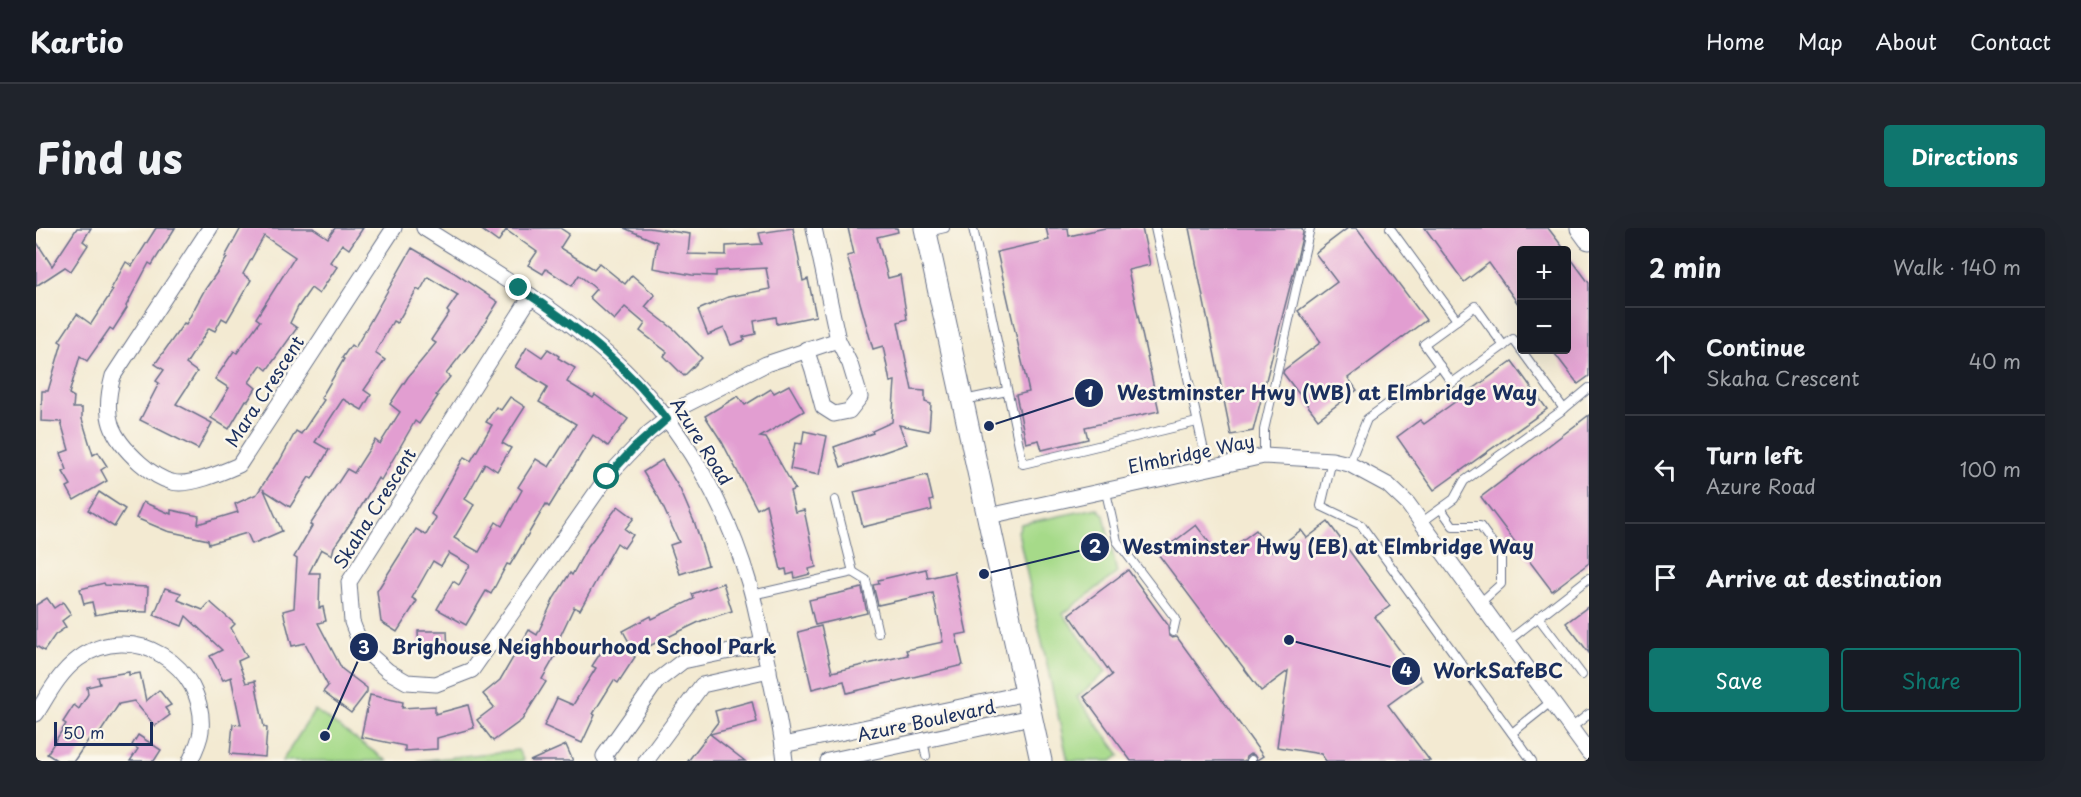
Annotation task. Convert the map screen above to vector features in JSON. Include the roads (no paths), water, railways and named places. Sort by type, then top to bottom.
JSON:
[{"type":"main road","points":[[1581,228],[1589,239]]},
{"type":"main road","points":[[932,229],[963,401],[1041,761]]},
{"type":"street","name":"Mara Crescent","points":[[210,228],[113,376],[107,397],[112,431],[122,447],[151,473],[173,483],[210,478],[239,465],[394,228]]},
{"type":"street","name":"Azure Road","points":[[424,228],[531,296],[584,335],[624,369],[667,419],[705,477],[739,552],[752,595],[769,670],[785,761]]},
{"type":"street","points":[[806,349],[823,407],[834,414],[849,411],[860,397],[850,364],[838,340],[814,228]]},
{"type":"street","name":"Skaha Crescent","points":[[531,296],[349,582],[352,622],[363,648],[388,671],[407,682],[436,684],[471,670],[607,477],[635,447],[667,419],[685,405],[766,364],[838,340]]},
{"type":"street","name":"Elmbridge Way","points":[[989,516],[1264,456],[1332,460],[1349,464],[1388,485],[1403,499],[1589,753]]},
{"type":"street","points":[[36,714],[60,676],[77,659],[118,644],[139,645],[151,649],[177,665],[186,676],[197,697],[201,731],[190,761]]},
{"type":"street","points":[[607,761],[604,756],[657,681],[683,661],[763,644]]},
{"type":"street","points":[[646,761],[702,685],[769,670]]},
{"type":"street","points":[[783,745],[1026,693]]},
{"type":"street","name":"Azure Boulevard","points":[[828,761],[1032,717]]},
{"type":"lane","points":[[973,228],[1023,464],[1197,422]]},
{"type":"lane","points":[[1155,228],[1208,469]]},
{"type":"lane","points":[[1264,456],[1264,430],[1310,228]]},
{"type":"lane","points":[[1390,228],[1457,320]]},
{"type":"lane","points":[[1504,346],[1474,306],[1424,344],[1452,383],[1504,346],[1513,339],[1564,409]]},
{"type":"lane","points":[[1349,464],[1367,419],[1440,366]]},
{"type":"lane","points":[[1422,522],[1454,499],[1464,481],[1564,409],[1589,388]]},
{"type":"lane","points":[[963,401],[1007,391]]},
{"type":"lane","points":[[1332,460],[1321,506],[1361,525],[1532,761]]},
{"type":"lane","points":[[1106,492],[1117,542],[1176,619],[1173,632]]},
{"type":"lane","points":[[835,500],[854,572],[866,580],[878,633]]},
{"type":"lane","points":[[1441,509],[1453,526],[1480,526],[1501,555],[1501,584],[1480,603]]},
{"type":"lane","points":[[752,595],[854,572]]},
{"type":"lane","points":[[1508,641],[1589,578]]},
{"type":"lane","points":[[1538,617],[1582,675]]},
{"type":"lane","points":[[1512,733],[1552,702]]},
{"type":"lane","points":[[1570,728],[1589,714]]},
{"type":"lane","points":[[923,740],[926,756]]},
{"type":"place","name":"Westminster Hwy (WB) at Elmbridge Way","points":[[989,426]]},
{"type":"place","name":"Westminster Hwy (EB) at Elmbridge Way","points":[[984,574]]},
{"type":"place","name":"WorkSafeBC","points":[[1289,640]]},
{"type":"place","name":"Brighouse Neighbourhood School Park","points":[[325,736]]}]
